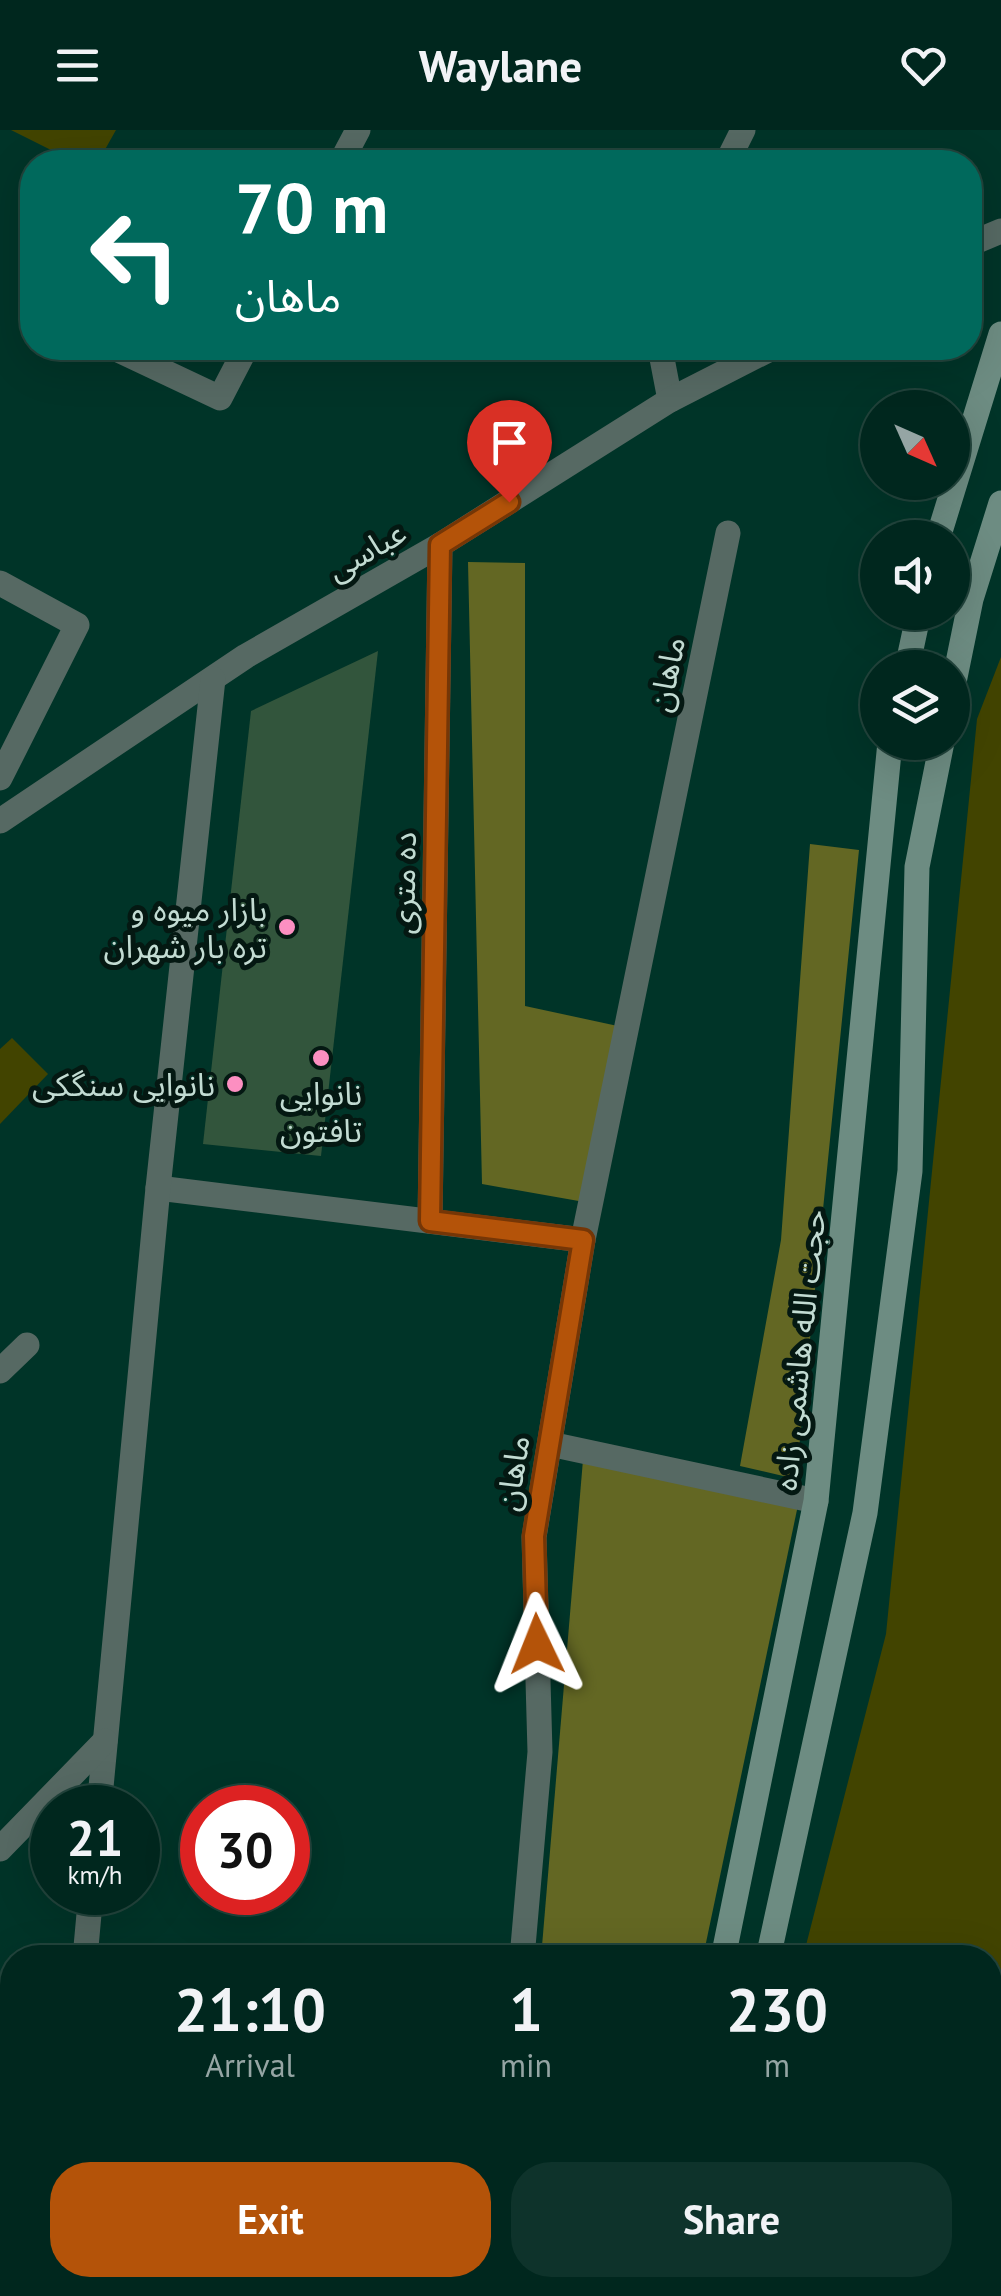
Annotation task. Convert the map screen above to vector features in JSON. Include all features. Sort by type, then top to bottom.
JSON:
[{"type":"street","points":[[944,520],[1001,334]]},
{"type":"street","points":[[139,360],[220,398],[240,360]]},
{"type":"street","points":[[662,360],[670,400]]},
{"type":"street","name":"عباسی","points":[[0,821],[246,656],[440,545],[670,400],[748,360]]},
{"type":"street","points":[[961,650],[971,599],[1001,503]]},
{"type":"street","name":"ماهان","points":[[523,1945],[540,1752],[534,1536],[583,1240],[728,533]]},
{"type":"street","name":"ده متری","points":[[430,1221],[440,545]]},
{"type":"street","points":[[0,584],[77,626],[0,778]]},
{"type":"street","points":[[101,1785],[158,1188],[213,679]]},
{"type":"street","name":"حجت الله هاشمی زاده","points":[[725,1945],[816,1501],[888,760]]},
{"type":"street","points":[[771,1945],[866,1513],[910,1171],[917,867],[938,760]]},
{"type":"street","points":[[158,1188],[583,1240]]},
{"type":"street","points":[[0,1371],[27,1345]]},
{"type":"street","points":[[550,1444],[816,1501]]},
{"type":"street","points":[[0,1849],[106,1741]]},
{"type":"street","points":[[86,1945],[89,1915]]},
{"type":"shaded area","points":[[11,130],[116,130],[105,150],[51,150]]},
{"type":"shaded area","points":[[1001,657],[1001,1945],[806,1945],[886,1634],[977,719]]},
{"type":"shaded area","points":[[12,1038],[48,1074],[0,1124],[0,1049]]},
{"type":"green space","points":[[468,562],[525,563],[525,1006],[627,1028],[590,1203],[482,1184]]},
{"type":"green space","points":[[810,844],[859,850],[796,1479],[740,1466],[781,1240]]},
{"type":"green space","points":[[584,1448],[798,1505],[706,1945],[542,1945]]},
{"type":"building","name":"بازار میوه و تره بار شهران","points":[[378,651],[321,1156],[203,1144],[251,711]]},
{"type":"place","name":"بازار میوه و تره بار شهران","points":[[287,927]]},
{"type":"place","name":"نانوایی تافتون","points":[[321,1058]]},
{"type":"place","name":"نانوایی سنگکی","points":[[235,1084]]},
{"type":"route","points":[[509,502],[440,545],[430,1221],[583,1240],[534,1536],[537,1644]]}]
